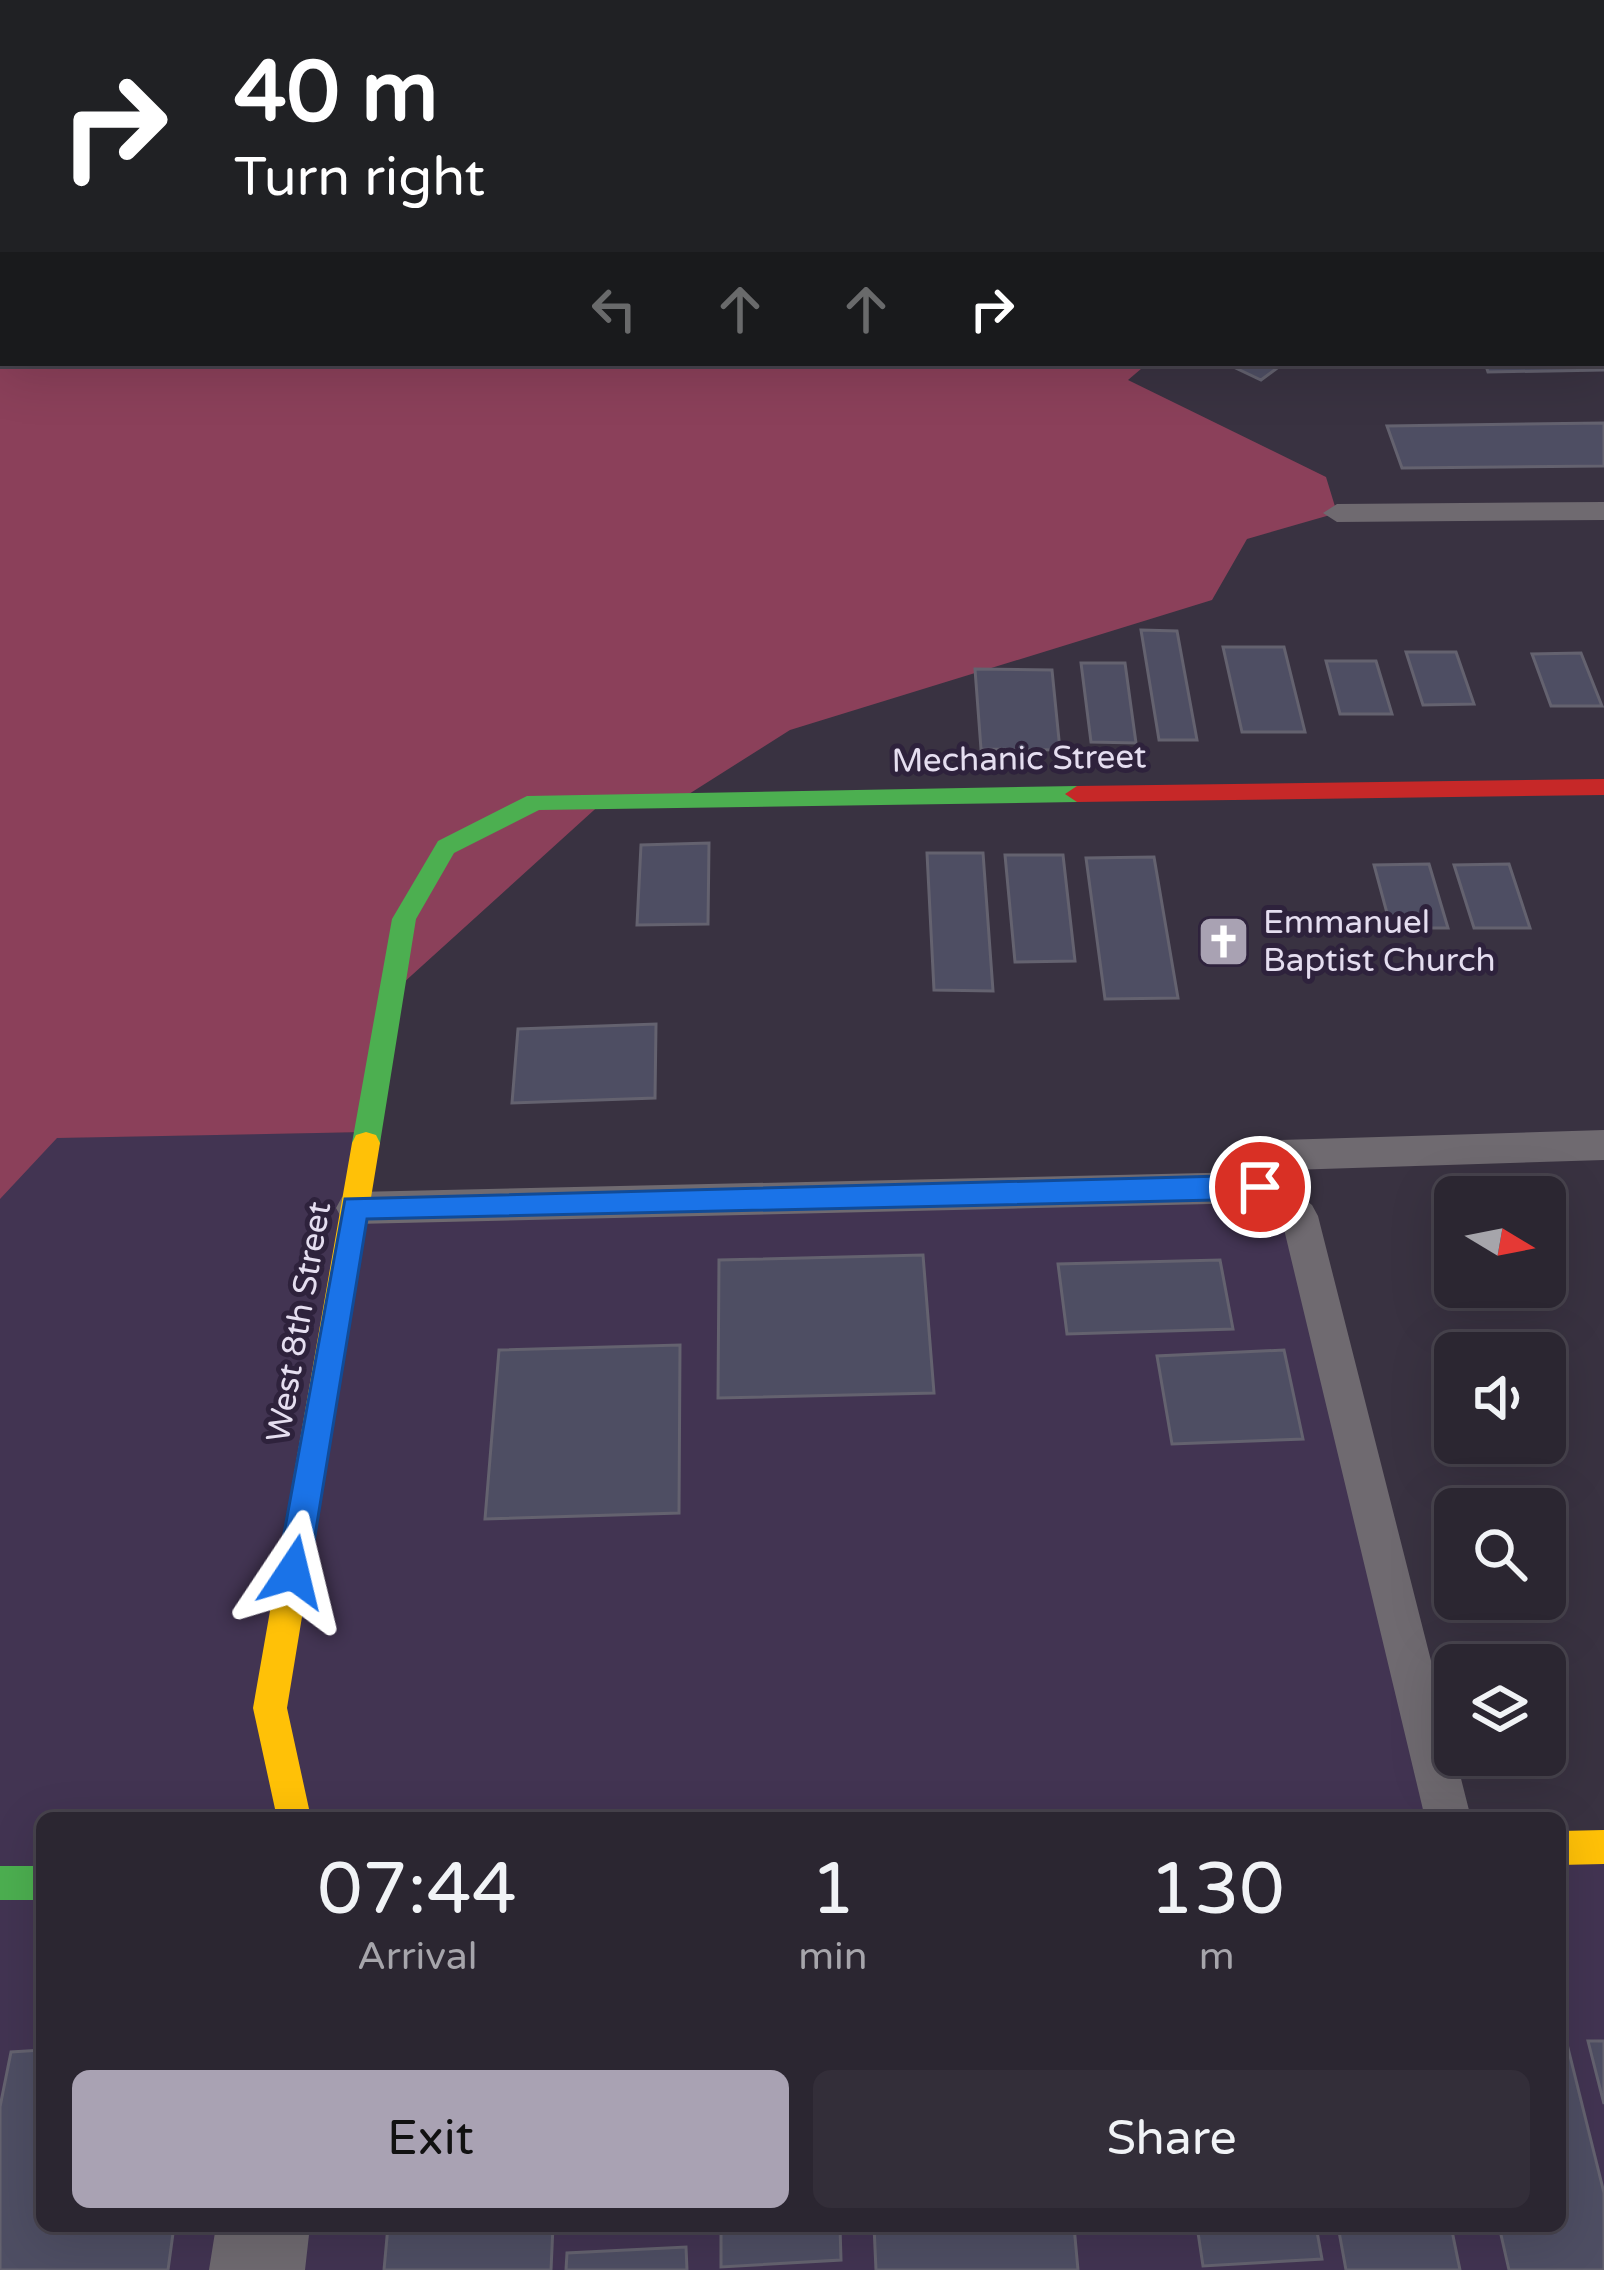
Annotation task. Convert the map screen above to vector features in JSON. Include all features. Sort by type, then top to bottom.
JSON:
[{"type":"street","name":"Mechanic Street","points":[[446,847],[535,802],[1604,787]]},
{"type":"street","name":"West 8th Street","points":[[293,1812],[269,1708],[404,919],[446,847]]},
{"type":"street","points":[[1566,1848],[1604,1847]]},
{"type":"street","points":[[0,1883],[36,1882]]},
{"type":"street","points":[[257,2270],[261,2232]]},
{"type":"lane","points":[[1337,514],[1604,512]]},
{"type":"lane","points":[[1260,1187],[1280,1155],[1604,1145]]},
{"type":"lane","points":[[355,1208],[1260,1187],[1299,1216],[1447,1812]]},
{"type":"shaded area","points":[[0,366],[1144,366],[1128,380],[1326,477],[1337,513],[1247,539],[1212,600],[790,730],[681,799],[604,801],[391,994],[368,1132],[57,1138],[0,1199]]},
{"type":"shaded area","points":[[368,1132],[355,1207],[1260,1187],[1299,1216],[1447,1812],[36,1812],[36,2232],[1566,2232],[1566,1848],[1604,1847],[1604,2270],[0,2270],[0,1160],[33,1138]]},
{"type":"building","points":[[1231,366],[1280,366],[1261,380]]},
{"type":"building","points":[[1486,366],[1604,366],[1604,370],[1488,372]]},
{"type":"building","points":[[1604,423],[1604,466],[1402,468],[1387,426]]},
{"type":"building","points":[[1141,630],[1177,631],[1197,740],[1159,740]]},
{"type":"building","points":[[1223,647],[1284,647],[1305,732],[1242,732]]},
{"type":"building","points":[[1406,652],[1456,652],[1474,704],[1423,705]]},
{"type":"building","points":[[1581,653],[1602,706],[1551,706],[1532,654]]},
{"type":"building","points":[[1326,661],[1376,661],[1392,714],[1340,714]]},
{"type":"building","points":[[1081,663],[1125,663],[1136,743],[1091,742]]},
{"type":"building","points":[[975,669],[1052,670],[1060,750],[981,749]]},
{"type":"building","points":[[709,843],[708,924],[637,925],[641,845]]},
{"type":"building","points":[[927,853],[983,853],[993,991],[934,990]]},
{"type":"building","points":[[1005,855],[1063,855],[1075,961],[1015,962]]},
{"type":"building","points":[[1154,857],[1178,998],[1105,999],[1086,858]]},
{"type":"building","points":[[1429,864],[1448,928],[1391,928],[1374,865]]},
{"type":"building","points":[[1509,864],[1530,928],[1474,928],[1454,865]]},
{"type":"building","points":[[656,1024],[655,1098],[512,1103],[518,1029]]},
{"type":"building","points":[[923,1255],[934,1393],[718,1398],[719,1260]]},
{"type":"building","points":[[1220,1260],[1233,1329],[1067,1334],[1058,1264]]},
{"type":"building","points":[[680,1345],[679,1513],[485,1519],[499,1350]]},
{"type":"building","points":[[1284,1350],[1303,1439],[1172,1444],[1157,1356]]},
{"type":"building","points":[[1566,2040],[1604,2193],[1604,2270],[1509,2270],[1500,2232],[1566,2232]]},
{"type":"building","points":[[1588,2041],[1604,2041],[1604,2104]]},
{"type":"building","points":[[36,2050],[36,2232],[173,2232],[168,2270],[0,2270],[0,2107],[11,2052]]},
{"type":"building","points":[[387,2232],[553,2232],[551,2270],[384,2270]]},
{"type":"building","points":[[721,2232],[840,2232],[841,2260],[721,2267]]},
{"type":"building","points":[[874,2232],[1075,2232],[1078,2270],[876,2270]]},
{"type":"building","points":[[1198,2232],[1317,2232],[1322,2259],[1203,2266]]},
{"type":"building","points":[[1339,2232],[1452,2232],[1460,2270],[1346,2270]]},
{"type":"building","points":[[686,2247],[687,2270],[566,2270],[567,2253]]},
{"type":"traffic: fast","points":[[366,1143],[404,919],[446,847],[535,802],[1077,794]]},
{"type":"traffic: fast","points":[[0,1883],[36,1883]]},
{"type":"traffic: slow","points":[[293,1812],[270,1708],[366,1143]]},
{"type":"traffic: slow","points":[[1566,1848],[1604,1847]]},
{"type":"traffic: jam","points":[[1077,794],[1604,787]]},
{"type":"place","name":"Emmanuel Baptist Church","points":[[1224,941]]},
{"type":"route","points":[[293,1572],[355,1208],[1260,1187]]}]
